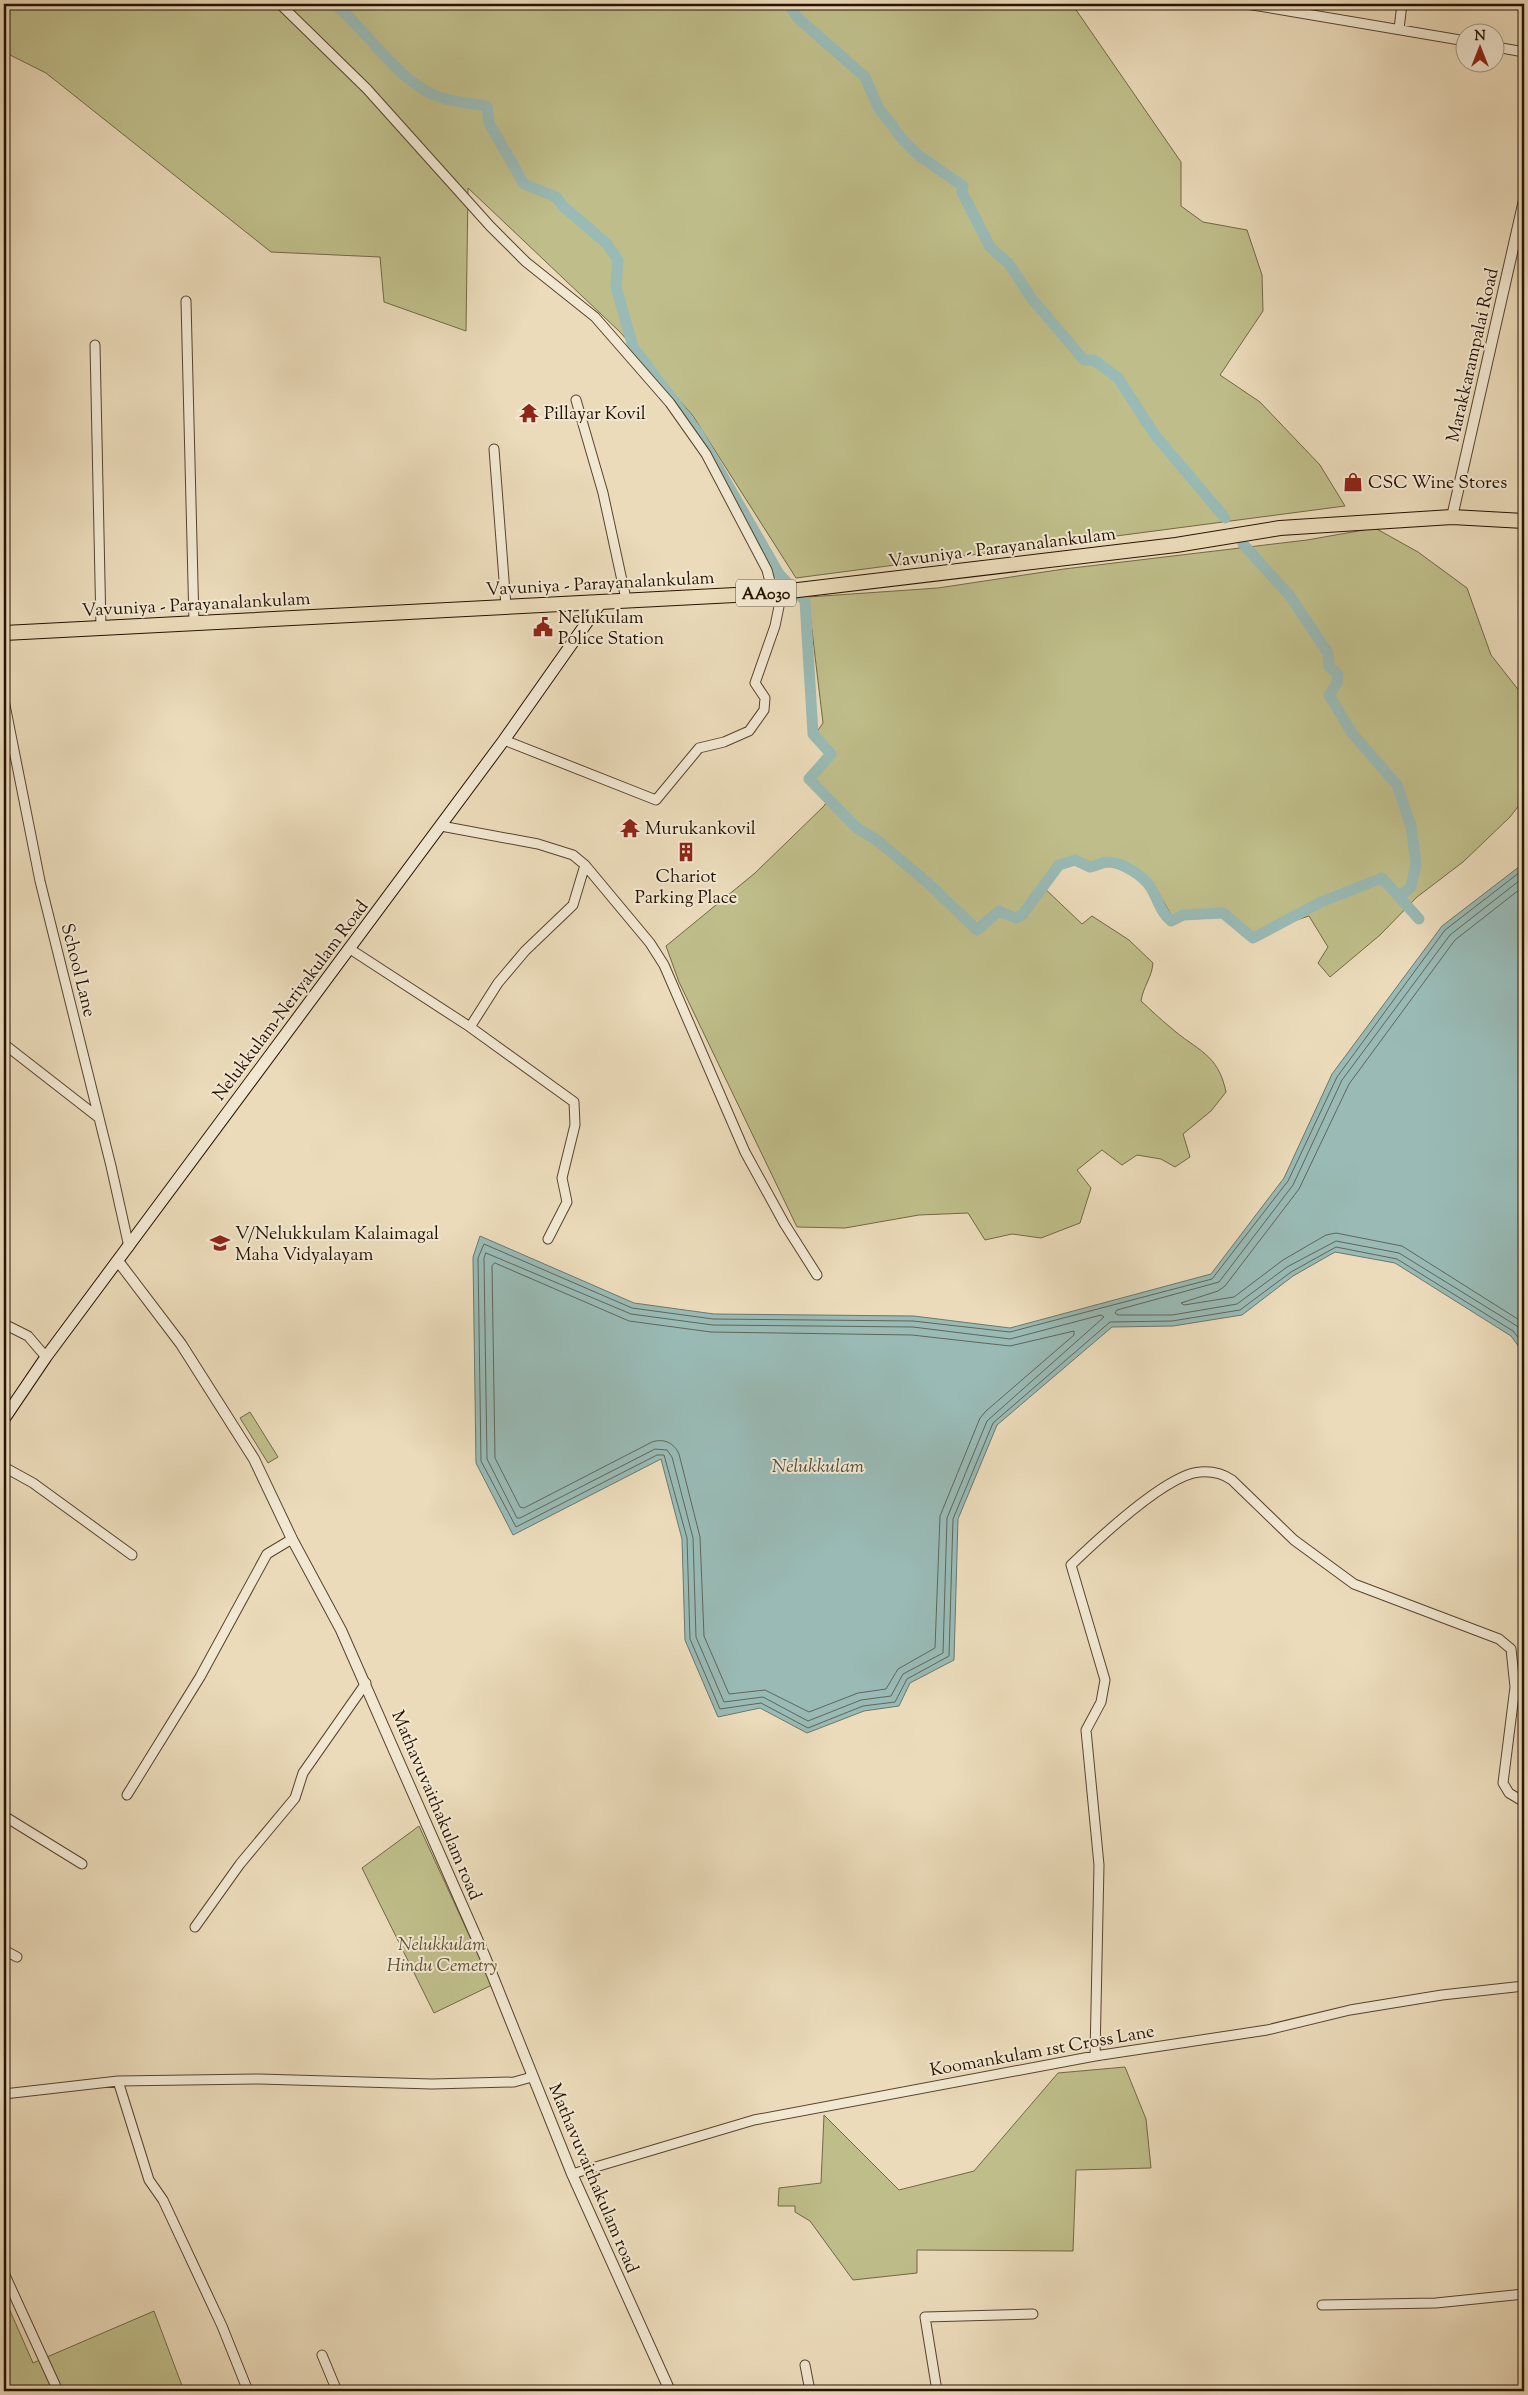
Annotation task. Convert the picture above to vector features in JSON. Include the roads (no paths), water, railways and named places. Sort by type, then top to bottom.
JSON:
[{"type":"highway","name":"Vavuniya - Parayanalankulam","points":[[4,633],[777,592],[1176,545],[1280,528],[1452,517],[1524,521]]},
{"type":"main road","name":"Nelukkulam-Neriyakulam Road","points":[[4,1419],[46,1357],[504,740],[602,601]]},
{"type":"street","points":[[280,4],[367,89],[490,226],[526,262],[595,317],[670,403],[706,454],[777,592],[775,626],[755,683],[766,698],[764,710],[749,731],[724,742],[699,748],[656,800],[504,740]]},
{"type":"street","points":[[1247,4],[1294,8],[1456,39]]},
{"type":"street","points":[[1399,29],[1402,4]]},
{"type":"street","points":[[1506,49],[1524,52]]},
{"type":"street","name":"Marakkarampalai Road","points":[[1452,517],[1524,200]]},
{"type":"street","points":[[186,301],[194,623]]},
{"type":"street","points":[[95,346],[101,628]]},
{"type":"street","points":[[576,400],[603,494],[626,599]]},
{"type":"street","points":[[494,449],[506,606]]},
{"type":"street","name":"School Lane","points":[[4,700],[40,881],[129,1247]]},
{"type":"street","points":[[441,826],[538,844],[573,855],[585,866],[650,943],[664,965],[745,1152],[784,1223],[817,1274]]},
{"type":"street","points":[[470,1028],[498,983],[573,905],[585,866]]},
{"type":"street","points":[[350,949],[470,1028],[574,1102],[574,1125],[562,1178],[567,1202],[548,1239]]},
{"type":"street","points":[[4,1044],[99,1118]]},
{"type":"street","name":"Mathavuvaithakulam road","points":[[118,1261],[181,1344],[249,1451],[292,1539],[341,1630],[366,1683],[485,1957],[572,2174],[670,2391]]},
{"type":"street","points":[[4,1324],[28,1336],[46,1357]]},
{"type":"street","points":[[4,1467],[33,1483],[132,1555]]},
{"type":"street","points":[[1095,2056],[1099,1865],[1086,1730],[1101,1702],[1105,1680],[1071,1565],[1114,1525],[1177,1479],[1199,1472],[1222,1473],[1232,1480],[1294,1540],[1354,1584],[1499,1639],[1511,1649],[1515,1687],[1503,1783],[1509,1792],[1524,1802]]},
{"type":"street","points":[[127,1795],[200,1676],[267,1554],[292,1539]]},
{"type":"street","points":[[195,1927],[240,1864],[295,1798],[303,1773],[366,1683]]},
{"type":"street","points":[[4,1816],[82,1864]]},
{"type":"street","points":[[4,1950],[17,1957]]},
{"type":"street","name":"Koomankulam 1st Cross Lane","points":[[572,2174],[754,2120],[1095,2056],[1268,2030],[1350,2010],[1442,1995],[1524,1986]]},
{"type":"street","points":[[4,2094],[118,2081],[259,2079],[432,2084],[514,2082],[532,2077]]},
{"type":"street","points":[[118,2081],[149,2180],[163,2200],[222,2326],[248,2391]]},
{"type":"street","points":[[4,2273],[58,2391]]},
{"type":"street","points":[[1322,2305],[1436,2303],[1524,2294]]},
{"type":"street","points":[[937,2391],[925,2317],[1033,2314]]},
{"type":"street","points":[[322,2355],[337,2391]]},
{"type":"street","points":[[805,2365],[810,2391]]},
{"type":"water","name":"Nelukkulam","points":[[1524,863],[1524,1354],[1511,1336],[1395,1263],[1335,1252],[1293,1276],[1242,1315],[1173,1326],[1112,1327],[997,1425],[958,1519],[954,1660],[910,1683],[899,1706],[864,1711],[807,1733],[760,1708],[718,1717],[685,1640],[682,1539],[661,1459],[513,1535],[476,1463],[473,1257],[480,1236],[634,1303],[714,1314],[914,1316],[1010,1328],[1211,1274],[1284,1178],[1332,1074],[1442,926]]},
{"type":"waterway","points":[[335,4],[407,78],[420,88],[447,99],[487,106],[489,123],[524,184],[556,197],[563,206],[607,244],[618,260],[616,287],[633,347],[698,433],[779,574],[805,601],[813,734],[831,754],[809,779],[857,828],[878,841],[929,884],[977,930],[999,911],[1016,918],[1022,915],[1059,865],[1075,860],[1090,867],[1107,862],[1115,863],[1133,871],[1148,883],[1162,910],[1171,921],[1183,915],[1223,913],[1253,938],[1321,902],[1382,878],[1419,919]]},
{"type":"waterway","points":[[788,4],[798,18],[865,77],[878,107],[903,140],[918,155],[963,186],[962,192],[990,247],[1009,264],[1032,299],[1084,360],[1094,360],[1118,378],[1155,435],[1225,518]]},
{"type":"waterway","points":[[1243,544],[1290,596],[1328,653],[1329,667],[1338,674],[1337,683],[1329,695],[1352,733],[1397,785],[1411,826],[1416,864],[1411,887],[1400,896]]},
{"type":"place","name":"Pillayar Kovil","points":[[529,413]]},
{"type":"place","name":"CSC Wine Stores","points":[[1353,482]]},
{"type":"place","name":"Nelukulam Police Station","points":[[543,627]]},
{"type":"place","name":"Murukankovil","points":[[630,828]]},
{"type":"place","name":"Chariot Parking Place","points":[[686,852]]},
{"type":"place","name":"V/Nelukkulam Kalaimagal Maha Vidyalayam","points":[[220,1243]]},
{"type":"park label","name":"Nelukkulam Hindu Cemetry","points":[[442,1954]]}]
